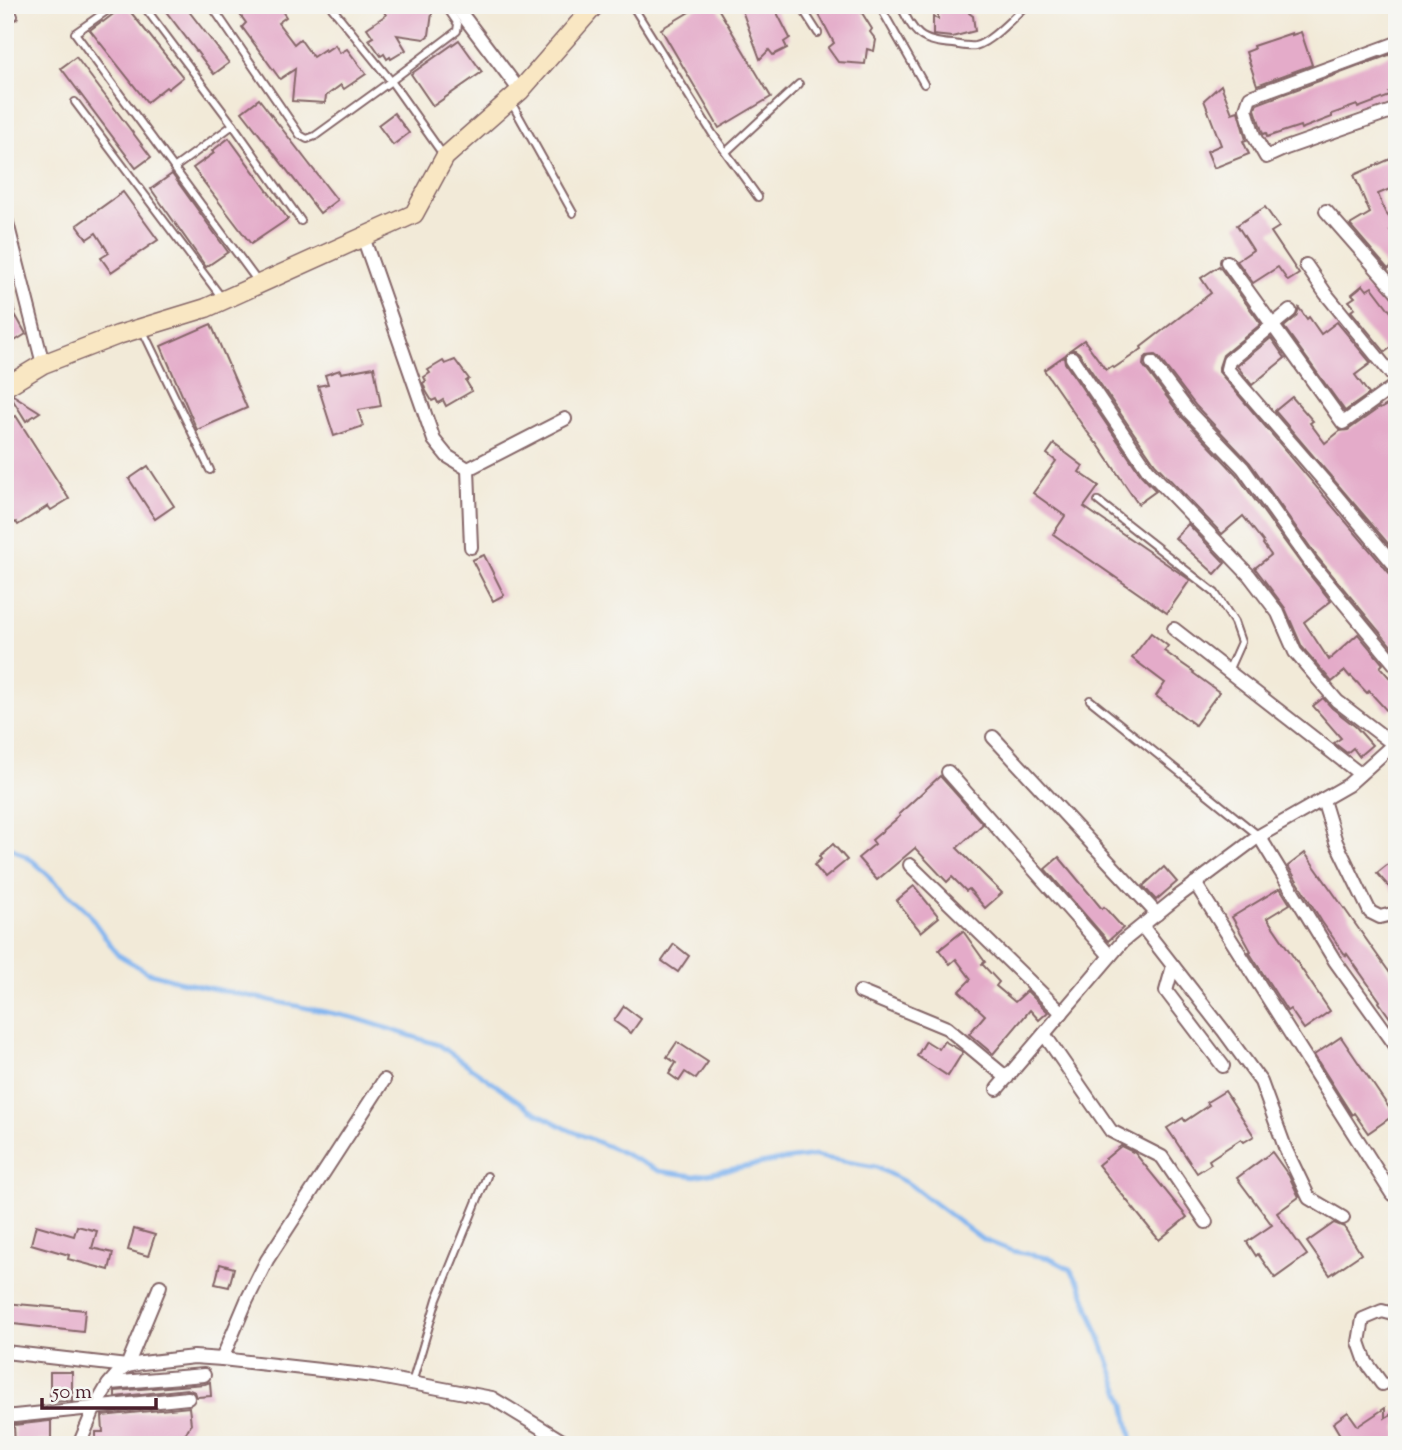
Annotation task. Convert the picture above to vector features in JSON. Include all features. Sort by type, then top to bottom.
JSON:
[{"type":"street","points":[[455,5],[515,95]]},
{"type":"street","points":[[8,381],[43,364],[118,335],[206,308],[414,214],[445,158],[515,95],[595,5]]},
{"type":"street","points":[[1397,43],[1250,97],[1246,109],[1254,136],[1266,157],[1397,109]]},
{"type":"street","points":[[1326,211],[1397,292]]},
{"type":"street","points":[[5,215],[43,364]]},
{"type":"street","points":[[363,237],[434,440],[447,456],[468,469]]},
{"type":"street","points":[[1227,262],[1343,423],[1397,383],[1306,265]]},
{"type":"street","points":[[1290,311],[1230,361],[1227,369],[1397,568]]},
{"type":"street","points":[[997,1090],[1123,941],[1259,836],[1348,785],[1395,742],[1337,701],[1295,652],[1278,613],[1249,575],[1148,470],[1072,358]]},
{"type":"street","points":[[1152,363],[1189,412],[1243,468],[1311,563],[1397,667]]},
{"type":"street","points":[[468,469],[565,419]]},
{"type":"street","points":[[468,469],[471,547]]},
{"type":"street","points":[[1174,629],[1360,774]]},
{"type":"street","points":[[993,737],[1157,914]]},
{"type":"street","points":[[948,772],[1110,956]]},
{"type":"street","points":[[1323,800],[1336,842],[1370,912],[1380,917],[1397,911]]},
{"type":"street","points":[[1259,836],[1335,961],[1396,1046]]},
{"type":"street","points":[[910,865],[1062,1013]]},
{"type":"street","points":[[1195,883],[1388,1188],[1397,1176]]},
{"type":"street","points":[[1142,926],[1261,1082],[1286,1150],[1309,1198],[1343,1218]]},
{"type":"street","points":[[1173,966],[1166,991],[1223,1066]]},
{"type":"street","points":[[860,992],[947,1028],[1007,1078]]},
{"type":"street","points":[[1044,1034],[1111,1131],[1162,1157],[1206,1222]]},
{"type":"street","points":[[222,1359],[267,1260],[384,1080]]},
{"type":"street","points":[[78,1445],[95,1407],[110,1383],[127,1366],[160,1286]]},
{"type":"street","points":[[1382,1384],[1366,1362],[1359,1342],[1363,1319],[1382,1311],[1397,1315]]},
{"type":"street","points":[[5,1352],[127,1366],[194,1357],[373,1376],[492,1398],[569,1445]]},
{"type":"street","points":[[110,1383],[204,1374]]},
{"type":"street","points":[[5,1417],[188,1398]]},
{"type":"lane","points":[[9,5],[14,16]]},
{"type":"lane","points":[[115,5],[75,33],[259,283]]},
{"type":"lane","points":[[143,5],[301,221]]},
{"type":"lane","points":[[211,5],[300,135],[307,139],[315,136],[457,31],[458,24],[444,5]]},
{"type":"lane","points":[[333,5],[332,8],[391,81],[445,158]]},
{"type":"lane","points":[[632,5],[712,133],[758,197]]},
{"type":"lane","points":[[800,5],[818,33]]},
{"type":"lane","points":[[879,5],[924,83]]},
{"type":"lane","points":[[900,5],[912,28],[923,38],[936,43],[976,46],[996,34],[1026,5]]},
{"type":"lane","points":[[726,152],[799,84]]},
{"type":"lane","points":[[515,95],[573,214]]},
{"type":"lane","points":[[75,102],[223,300]]},
{"type":"lane","points":[[174,168],[233,125]]},
{"type":"lane","points":[[5,290],[11,314]]},
{"type":"lane","points":[[141,328],[210,470]]},
{"type":"lane","points":[[1098,501],[1215,593],[1234,622],[1241,642],[1228,671]]},
{"type":"lane","points":[[1090,699],[1259,836]]},
{"type":"lane","points":[[412,1383],[437,1299],[487,1176]]},
{"type":"building","points":[[125,5],[183,77],[147,102],[90,30]]},
{"type":"building","points":[[161,5],[184,5],[229,63],[214,74]]},
{"type":"building","points":[[233,5],[278,5],[286,17],[278,23],[294,44],[300,39],[313,57],[335,45],[340,53],[347,49],[366,74],[344,89],[341,85],[326,96],[325,103],[292,101],[295,69],[280,79],[242,27],[246,23]]},
{"type":"building","points":[[380,5],[433,6],[429,35],[424,39],[397,35],[406,50],[391,59],[387,59],[384,54],[381,56],[369,39],[373,37],[367,28],[386,15]]},
{"type":"building","points":[[701,5],[716,5],[771,97],[719,128],[661,29]]},
{"type":"building","points":[[740,5],[773,5],[790,38],[784,42],[787,48],[773,55],[769,50],[760,59]]},
{"type":"building","points":[[814,5],[873,5],[862,13],[876,40],[874,51],[867,49],[865,64],[838,62],[828,48],[834,43]]},
{"type":"building","points":[[938,5],[968,5],[975,31],[952,37],[933,35],[933,17],[938,19]]},
{"type":"building","points":[[1301,32],[1312,65],[1257,85],[1246,52],[1254,49],[1253,46]]},
{"type":"building","points":[[459,40],[482,72],[433,106],[411,74]]},
{"type":"building","points":[[1397,52],[1397,90],[1389,93],[1390,96],[1332,114],[1332,117],[1301,129],[1300,126],[1267,137],[1266,133],[1263,134],[1255,109],[1257,104]]},
{"type":"building","points":[[76,57],[151,157],[136,168],[61,68]]},
{"type":"building","points":[[1221,85],[1232,113],[1238,111],[1246,140],[1243,141],[1249,154],[1214,168],[1207,151],[1221,145],[1204,100]]},
{"type":"building","points":[[259,99],[337,200],[320,213],[242,112]]},
{"type":"building","points":[[394,113],[409,133],[393,145],[378,125]]},
{"type":"building","points":[[229,138],[288,219],[251,244],[193,168]]},
{"type":"building","points":[[1397,156],[1397,186],[1378,194],[1385,212],[1396,226],[1390,231],[1397,238],[1397,262],[1388,269],[1350,225],[1370,213],[1354,175]]},
{"type":"building","points":[[172,174],[228,252],[206,267],[151,189]]},
{"type":"building","points":[[123,192],[158,240],[111,272],[101,258],[109,253],[96,233],[87,239],[77,225]]},
{"type":"building","points":[[1265,207],[1279,227],[1271,232],[1299,274],[1288,281],[1278,267],[1253,283],[1237,261],[1253,250],[1237,225]]},
{"type":"building","points":[[1219,266],[1261,324],[1223,355],[1219,372],[1390,574],[1397,577],[1397,653],[1318,558],[1250,463],[1196,406],[1159,358],[1155,355],[1147,356],[1143,365],[1182,417],[1236,474],[1331,601],[1304,622],[1329,660],[1358,634],[1383,664],[1380,667],[1397,686],[1397,705],[1388,712],[1345,671],[1332,682],[1302,647],[1285,608],[1255,568],[1271,555],[1243,516],[1222,534],[1155,464],[1079,353],[1070,350],[1084,340],[1106,370],[1112,366],[1114,368],[1211,293],[1201,278]]},
{"type":"building","points":[[1363,285],[1367,290],[1372,287],[1397,320],[1397,343],[1385,352],[1351,311],[1355,308],[1349,301],[1355,297],[1352,294]]},
{"type":"building","points":[[1299,308],[1321,334],[1337,322],[1371,363],[1355,375],[1369,394],[1345,411],[1284,327],[1296,317]]},
{"type":"building","points":[[16,316],[26,334],[5,347],[5,322]]},
{"type":"building","points":[[211,324],[247,408],[197,430],[161,346]]},
{"type":"building","points":[[1271,338],[1285,358],[1252,385],[1237,366]]},
{"type":"building","points":[[1064,356],[1065,363],[1141,475],[1156,491],[1138,504],[1044,370]]},
{"type":"building","points":[[455,360],[469,379],[466,381],[472,391],[446,406],[443,400],[438,403],[436,399],[432,401],[423,383],[426,381],[424,377],[430,373],[428,370],[443,361],[445,364]]},
{"type":"building","points":[[374,367],[381,406],[358,410],[363,426],[334,436],[318,386],[328,384],[325,375],[340,370],[341,373]]},
{"type":"building","points":[[13,395],[40,412],[26,421],[11,397]]},
{"type":"building","points":[[1292,397],[1313,421],[1310,423],[1325,443],[1340,431],[1348,430],[1397,399],[1397,554],[1275,411]]},
{"type":"building","points":[[16,416],[69,499],[51,510],[48,506],[18,525],[16,522],[5,529],[5,423]]},
{"type":"building","points":[[1054,444],[1083,466],[1079,472],[1099,486],[1084,507],[1190,580],[1167,613],[1053,534],[1065,516],[1033,493],[1056,461],[1047,454]]},
{"type":"building","points":[[148,466],[174,506],[155,519],[129,479]]},
{"type":"building","points":[[1188,524],[1225,563],[1215,574],[1175,538]]},
{"type":"building","points":[[484,555],[504,595],[493,601],[472,560]]},
{"type":"building","points":[[1151,633],[1168,646],[1164,651],[1219,692],[1195,725],[1156,696],[1165,683],[1132,658]]},
{"type":"building","points":[[1323,698],[1372,745],[1359,756],[1353,748],[1347,753],[1334,743],[1341,738],[1313,706]]},
{"type":"building","points":[[940,776],[983,824],[957,848],[1002,893],[985,908],[969,889],[966,891],[952,877],[947,882],[915,848],[877,880],[858,858],[875,844],[872,840]]},
{"type":"building","points":[[833,844],[847,860],[825,878],[814,865],[821,859],[819,856]]},
{"type":"building","points":[[1305,853],[1397,983],[1397,1028],[1322,922],[1288,866]]},
{"type":"building","points":[[1059,857],[1102,909],[1104,907],[1123,928],[1108,941],[1045,869]]},
{"type":"building","points":[[1397,857],[1397,896],[1377,873]]},
{"type":"building","points":[[1164,867],[1177,882],[1156,900],[1143,886]]},
{"type":"building","points":[[914,886],[939,917],[921,932],[896,901]]},
{"type":"building","points":[[1280,888],[1290,904],[1267,918],[1330,1011],[1304,1029],[1290,1009],[1287,1011],[1249,952],[1251,951],[1232,917]]},
{"type":"building","points":[[963,931],[985,962],[982,964],[999,982],[996,986],[1015,1002],[1027,991],[1048,1012],[1039,1020],[1030,1010],[993,1054],[969,1034],[985,1015],[959,991],[971,979],[956,959],[950,964],[939,950]]},
{"type":"building","points":[[674,944],[689,956],[678,972],[662,961]]},
{"type":"building","points":[[624,1006],[641,1019],[631,1033],[614,1021]]},
{"type":"building","points":[[1341,1037],[1394,1115],[1368,1133],[1354,1113],[1352,1115],[1314,1055]]},
{"type":"building","points":[[926,1041],[939,1049],[944,1041],[963,1052],[948,1076],[917,1056]]},
{"type":"building","points":[[677,1042],[708,1062],[696,1079],[685,1072],[679,1081],[669,1074],[676,1063],[667,1057]]},
{"type":"building","points":[[1225,1091],[1254,1136],[1244,1142],[1241,1139],[1209,1160],[1211,1164],[1197,1173],[1167,1128],[1183,1118],[1185,1121]]},
{"type":"building","points":[[1121,1146],[1135,1153],[1187,1217],[1159,1240],[1098,1165]]},
{"type":"building","points":[[1272,1152],[1289,1176],[1299,1197],[1277,1213],[1307,1255],[1275,1278],[1247,1242],[1272,1225],[1237,1178]]},
{"type":"building","points":[[1334,1223],[1344,1227],[1361,1254],[1330,1275],[1307,1242]]},
{"type":"building","points":[[36,1225],[74,1236],[77,1226],[97,1231],[92,1248],[113,1253],[109,1270],[68,1259],[69,1255],[31,1244]]},
{"type":"building","points":[[134,1229],[155,1235],[148,1256],[128,1250]]},
{"type":"building","points":[[220,1264],[234,1268],[229,1287],[215,1284]]},
{"type":"building","points":[[5,1303],[85,1310],[83,1332],[5,1323]]},
{"type":"building","points":[[50,1372],[72,1372],[72,1401],[50,1402]]},
{"type":"building","points":[[210,1382],[211,1396],[197,1397],[195,1392],[187,1389],[115,1397],[115,1391]]},
{"type":"building","points":[[189,1407],[191,1424],[179,1445],[96,1445],[96,1432],[103,1432],[102,1416]]},
{"type":"building","points":[[1385,1408],[1385,1418],[1397,1410],[1397,1439],[1387,1445],[1346,1445],[1333,1423],[1348,1412],[1358,1426]]},
{"type":"building","points":[[51,1421],[51,1441],[15,1445],[14,1425]]},
{"type":"waterway","points":[[5,844],[33,861],[86,910],[117,954],[147,972],[186,983],[355,1018],[439,1045],[530,1109],[659,1171],[695,1176],[814,1156],[876,1167],[909,1184],[982,1239],[1012,1251],[1049,1258],[1070,1269],[1080,1284],[1125,1405],[1133,1445]]}]
